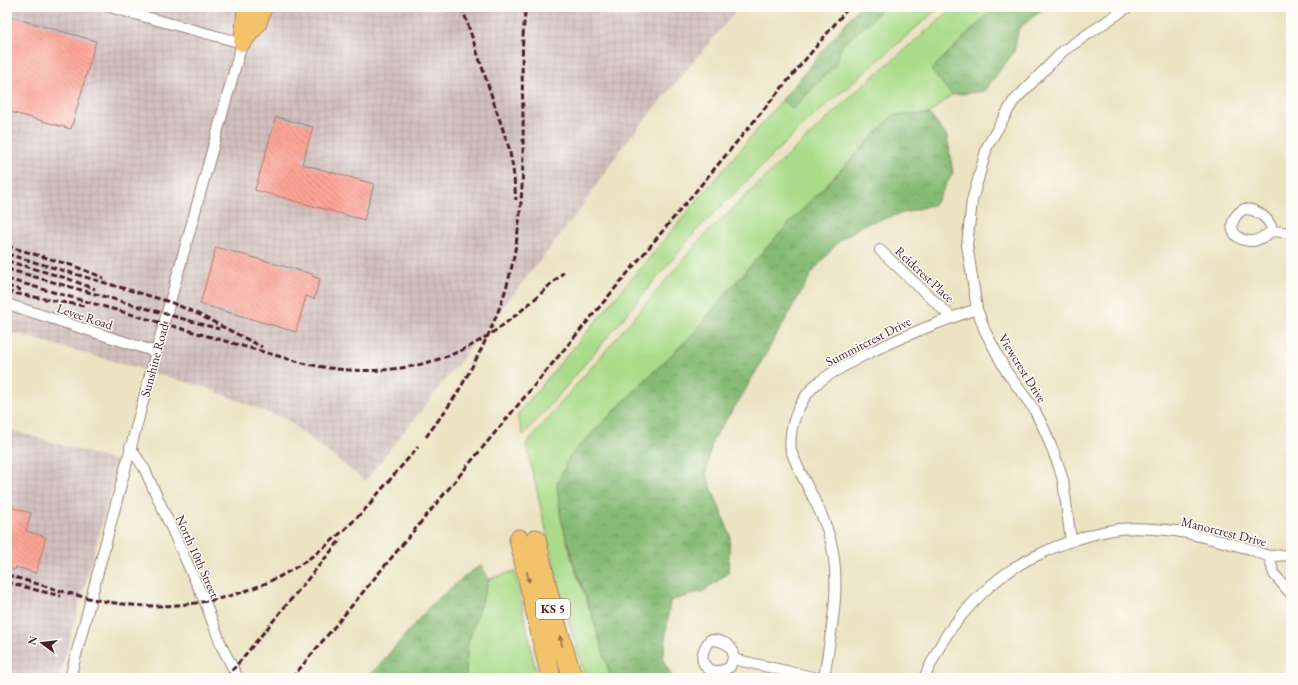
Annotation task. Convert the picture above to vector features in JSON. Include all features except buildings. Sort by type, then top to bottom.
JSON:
[{"type":"highway","name":"KS 5","points":[[551,678],[527,539],[548,591],[566,658],[573,678]]},
{"type":"main road","name":"Sunshine Road","points":[[242,44],[246,7]]},
{"type":"main road","name":"Sunshine Road","points":[[242,44],[258,24],[264,7]]},
{"type":"street","points":[[109,7],[242,44]]},
{"type":"street","name":"Viewcrest Drive","points":[[1071,540],[1063,480],[1045,431],[1034,409],[1006,371],[985,332],[976,309],[967,246],[972,201],[987,148],[1013,102],[1063,51],[1128,7]]},
{"type":"street","name":"Sunshine Road","points":[[70,678],[130,447],[242,44]]},
{"type":"street","points":[[1272,231],[1291,232]]},
{"type":"street","name":"Reidcrest Place","points":[[880,250],[951,318]]},
{"type":"street","name":"Levee Road","points":[[7,304],[156,352]]},
{"type":"street","name":"Summitcrest Drive","points":[[824,678],[835,598],[836,572],[830,536],[791,451],[791,430],[795,419],[801,406],[816,385],[836,370],[889,342],[976,309]]},
{"type":"street","name":"North 10th Street","points":[[130,447],[144,468],[205,602],[222,647],[238,678]]},
{"type":"street","name":"Manorcrest Drive","points":[[924,678],[940,645],[949,631],[966,610],[982,594],[1000,578],[1018,566],[1071,540],[1119,529],[1175,531],[1248,548],[1269,556],[1291,555]]},
{"type":"street","points":[[1269,556],[1274,574],[1291,594]]},
{"type":"street","points":[[733,659],[817,678]]},
{"type":"shaded area","points":[[7,7],[739,7],[623,146],[576,215],[365,481],[287,420],[207,388],[7,331]]},
{"type":"shaded area","points":[[7,429],[119,462],[59,678],[7,678]]},
{"type":"green space","points":[[859,7],[882,7],[870,22],[842,45],[835,65],[793,109],[782,100]]},
{"type":"green space","points":[[882,7],[940,7],[800,128],[696,231],[559,395],[523,435],[517,415],[782,100],[793,109],[835,65],[842,45],[870,22]]},
{"type":"green space","points":[[954,7],[995,7],[931,70],[952,95],[929,114],[893,115],[779,234],[735,283],[691,336],[569,457],[557,485],[561,518],[573,564],[591,612],[611,678],[585,678],[559,586],[526,444],[700,240],[860,88]]},
{"type":"green space","points":[[995,7],[1046,7],[1019,28],[1014,52],[984,91],[952,95],[931,70]]},
{"type":"green space","points":[[929,114],[947,136],[953,173],[935,204],[865,224],[840,240],[813,271],[743,394],[712,441],[706,474],[730,535],[728,573],[704,591],[670,601],[663,660],[673,678],[611,678],[591,612],[574,564],[561,518],[557,485],[569,457],[691,336],[735,283],[779,234],[894,115]]},
{"type":"green space","points":[[481,565],[489,579],[467,646],[467,678],[368,678],[431,605],[465,576]]},
{"type":"green space","points":[[515,571],[537,678],[467,678],[467,646],[489,579]]},
{"type":"railway","points":[[462,7],[509,148],[513,168],[516,200]]},
{"type":"railway","points":[[426,437],[458,392],[482,349],[503,298],[515,253],[520,218],[523,166],[522,60],[526,7]]},
{"type":"railway","points":[[292,678],[849,7]]},
{"type":"railway","points":[[7,246],[74,266],[104,278]]},
{"type":"railway","points":[[7,254],[170,302],[196,313],[262,347]]},
{"type":"railway","points":[[7,261],[66,278],[95,289]]},
{"type":"railway","points":[[7,269],[219,329]]},
{"type":"railway","points":[[7,279],[299,362],[321,367],[366,371],[388,370],[432,361],[453,354],[474,344],[510,320],[564,272]]},
{"type":"railway","points":[[7,286],[21,290]]},
{"type":"railway","points":[[7,292],[84,306]]},
{"type":"railway","points":[[370,503],[418,447]]},
{"type":"railway","points":[[7,575],[74,595],[102,601],[141,606],[167,606],[219,598],[245,591],[269,582],[292,570],[330,542],[374,500]]},
{"type":"railway","points":[[226,678],[341,539]]},
{"type":"railway","points":[[7,582],[61,596]]}]
